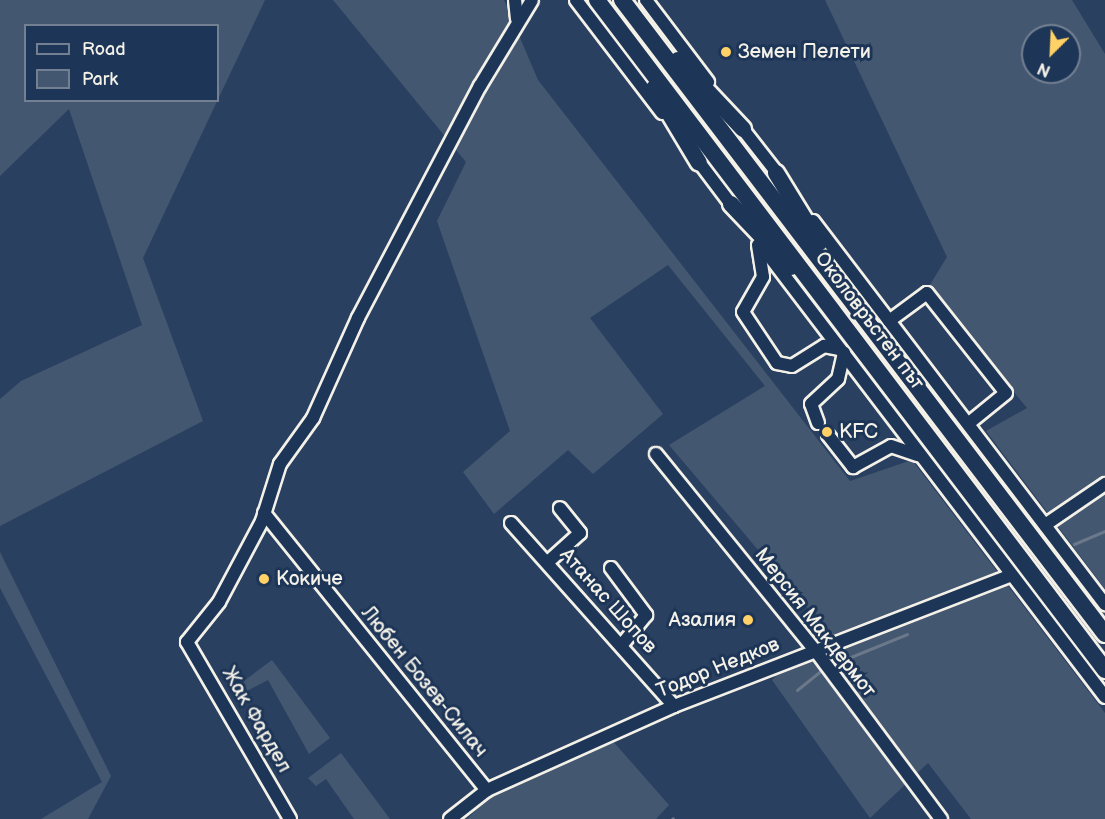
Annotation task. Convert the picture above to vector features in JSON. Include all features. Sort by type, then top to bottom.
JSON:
[{"type":"highway","name":"Околовръстен път","points":[[597,0],[1105,670]]},
{"type":"highway","points":[[622,0],[743,129]]},
{"type":"highway","name":"Околовръстен път","points":[[622,0],[852,297],[1105,634]]},
{"type":"highway","points":[[621,33],[699,163]]},
{"type":"highway","points":[[776,172],[852,297]]},
{"type":"highway","points":[[731,204],[842,321]]},
{"type":"street","points":[[515,0],[517,19]]},
{"type":"street","points":[[264,513],[280,464],[313,418],[358,318],[517,19],[532,0]]},
{"type":"street","points":[[576,0],[1105,697]]},
{"type":"street","points":[[646,0],[1105,604]]},
{"type":"street","points":[[756,238],[763,278],[743,312],[777,363],[792,366],[824,346],[842,351]]},
{"type":"street","points":[[889,321],[927,293],[1006,393],[968,423]]},
{"type":"street","points":[[818,423],[811,404],[838,379],[842,351]]},
{"type":"street","points":[[828,435],[853,467],[891,446],[907,448],[926,463]]},
{"type":"street","name":"Мерсия Макдермот","points":[[656,454],[818,655],[941,819]]},
{"type":"street","points":[[1046,525],[1105,484]]},
{"type":"street","points":[[548,562],[580,533],[560,508]]},
{"type":"street","name":"Жак Фардел","points":[[264,513],[219,602],[187,642],[290,819]]},
{"type":"street","name":"Любен Бозев-Силач","points":[[264,513],[487,790]]},
{"type":"street","name":"Атанас Шопов","points":[[511,523],[674,706]]},
{"type":"street","points":[[611,568],[646,615],[622,645]]},
{"type":"street","name":"Тодор Недков","points":[[450,819],[487,790],[674,706],[818,655],[1012,575]]},
{"type":"green space","points":[[0,0],[265,0],[219,97],[219,24],[24,24],[24,102],[217,102],[143,258],[203,421],[0,526],[0,399],[21,381],[142,325],[69,109],[0,176]]},
{"type":"green space","points":[[333,0],[504,0],[538,80],[850,481],[912,460],[1105,713],[1105,819],[971,819],[928,763],[870,818],[772,680],[821,624],[669,445],[765,386],[668,265],[590,318],[663,414],[593,474],[568,450],[494,514],[463,472],[510,431],[437,221],[466,162]]},
{"type":"green space","points":[[581,0],[586,0],[649,88]]},
{"type":"green space","points":[[608,0],[614,0],[1105,655]]},
{"type":"green space","points":[[634,0],[639,0],[686,62],[653,25]]},
{"type":"green space","points":[[825,0],[1072,0],[1105,54],[1105,589],[986,431],[1027,408],[928,288],[947,257]]},
{"type":"green space","points":[[833,258],[1105,614],[1105,620],[864,302]]},
{"type":"green space","points":[[796,281],[1105,684],[1105,690]]},
{"type":"green space","points":[[0,552],[111,776],[88,819],[41,819],[102,782],[0,588]]},
{"type":"green space","points":[[272,660],[330,738],[309,754],[268,680],[241,694],[237,686]]},
{"type":"green space","points":[[611,739],[669,805],[656,819],[467,819],[492,795]]},
{"type":"green space","points":[[341,753],[390,819],[354,819],[326,779],[316,786],[308,778]]},
{"type":"waterway","points":[[1074,544],[1105,531]]},
{"type":"waterway","points":[[831,665],[907,634]]},
{"type":"waterway","points":[[797,690],[825,667]]},
{"type":"place","name":"Земен Пелети","points":[[726,52]]},
{"type":"place","name":"KFC","points":[[827,432]]},
{"type":"place","name":"Кокиче","points":[[264,579]]},
{"type":"place","name":"Азалия","points":[[748,620]]}]
